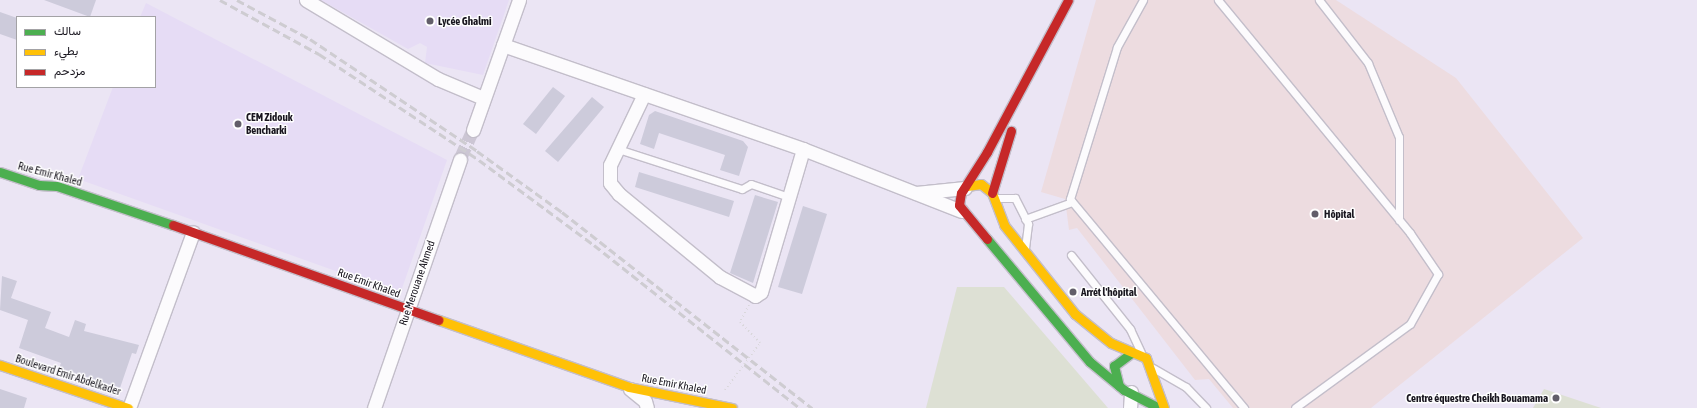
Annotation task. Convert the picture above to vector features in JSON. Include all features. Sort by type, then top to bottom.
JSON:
[{"type":"street","points":[[306,0],[438,79],[483,98]]},
{"type":"street","points":[[473,130],[483,98],[520,0]]},
{"type":"street","points":[[1068,0],[959,199],[965,215],[1081,353],[1127,390],[1159,408]]},
{"type":"street","points":[[503,45],[803,148],[916,193],[965,215],[988,216],[994,198],[1000,159],[1017,120]]},
{"type":"street","points":[[644,94],[610,165],[610,183],[619,194],[720,277],[755,296],[761,292],[803,148]]},
{"type":"street","name":"Rue Merouane Ahmed","points":[[374,408],[460,159]]},
{"type":"street","name":"Rue Emir Khaled","points":[[0,172],[39,185],[57,186],[192,232],[629,388],[732,408]]},
{"type":"street","points":[[916,193],[981,184],[994,198],[1004,225],[1086,325],[1131,353],[1141,355],[1152,370],[1164,408]]},
{"type":"street","points":[[128,408],[192,232]]},
{"type":"street","points":[[1130,408],[1127,390],[1114,366],[1131,353]]},
{"type":"street","name":"Boulevard Emir Abdelkader","points":[[0,365],[128,408]]},
{"type":"street","points":[[1127,390],[1148,384],[1152,370]]},
{"type":"street","points":[[629,388],[645,401],[647,408]]},
{"type":"lane","points":[[1143,0],[1117,47],[1070,199],[1244,408]]},
{"type":"lane","points":[[1218,0],[1399,220],[1438,274],[1410,324],[1295,408]]},
{"type":"lane","points":[[1319,0],[1368,63],[1399,137],[1399,220]]},
{"type":"lane","points":[[618,149],[742,189],[751,184],[789,197]]},
{"type":"lane","points":[[994,198],[1015,198],[1028,224],[1024,251]]},
{"type":"lane","points":[[1025,219],[1072,202]]},
{"type":"lane","points":[[1071,255],[1130,329],[1141,355]]},
{"type":"lane","points":[[1152,370],[1186,387],[1206,408]]},
{"type":"path","points":[[725,390],[760,343],[740,322],[755,296]]},
{"type":"shaded area","name":"Lycée Ghalmi","points":[[321,0],[509,0],[483,75],[425,63],[427,47],[420,43],[408,49]]},
{"type":"shaded area","name":"Hôpital","points":[[1096,0],[1336,0],[1456,78],[1583,238],[1371,408],[1233,408],[1209,379],[1195,380],[1077,228],[1069,230],[1065,199],[1041,192]]},
{"type":"shaded area","name":"CEM Zidouk Bencharki","points":[[146,3],[447,160],[400,294],[78,179],[113,88],[156,88],[156,16],[140,16]]},
{"type":"shaded area","points":[[957,287],[1004,287],[1108,408],[926,408]]},
{"type":"shaded area","name":"Centre équestre Cheikh Bouamama","points":[[1544,389],[1601,408],[1533,408]]},
{"type":"building","points":[[44,0],[96,0],[90,16]]},
{"type":"building","points":[[0,12],[16,18],[16,40],[0,34]]},
{"type":"building","points":[[553,87],[565,96],[536,134],[523,124]]},
{"type":"building","points":[[592,97],[604,107],[558,162],[545,151]]},
{"type":"building","points":[[655,111],[743,141],[748,147],[739,176],[720,170],[725,155],[659,133],[654,149],[640,144],[649,115]]},
{"type":"building","points":[[639,172],[734,201],[729,217],[635,187]]},
{"type":"building","points":[[755,195],[778,202],[753,283],[730,273]]},
{"type":"building","points":[[803,206],[827,214],[802,294],[778,287]]},
{"type":"building","points":[[2,276],[17,281],[11,298],[51,312],[45,328],[69,337],[75,320],[86,324],[84,331],[139,345],[136,354],[132,353],[120,388],[59,368],[61,363],[19,348],[28,320],[0,310]]},
{"type":"building","points":[[0,389],[27,398],[24,408],[0,408]]},
{"type":"tunnel","points":[[460,159],[473,130]]},
{"type":"railway","points":[[220,0],[319,54],[479,160],[594,245],[800,408]]},
{"type":"railway","points":[[237,0],[310,39],[477,151],[562,212],[812,408]]},
{"type":"traffic: fast","points":[[0,172],[39,185],[57,186],[173,225]]},
{"type":"traffic: fast","points":[[987,239],[1090,362],[1124,390],[1159,408]]},
{"type":"traffic: fast","points":[[1119,386],[1114,366],[1131,353]]},
{"type":"traffic: slow","points":[[967,186],[981,184],[992,193],[1004,225],[1075,314],[1111,343],[1146,358],[1164,408]]},
{"type":"traffic: slow","points":[[439,320],[629,387],[732,408]]},
{"type":"traffic: slow","points":[[0,365],[128,408]]},
{"type":"traffic: jam","points":[[987,239],[959,205],[961,193],[987,152],[1068,0]]},
{"type":"traffic: jam","points":[[992,193],[1011,131]]},
{"type":"traffic: jam","points":[[173,225],[439,320]]},
{"type":"place","name":"Lycée Ghalmi","points":[[430,21]]},
{"type":"place","name":"CEM Zidouk Bencharki","points":[[238,124]]},
{"type":"place","name":"Hôpital","points":[[1315,214]]},
{"type":"place","name":"Arrét l'hôpital","points":[[1073,292]]},
{"type":"place","name":"Centre équestre Cheikh Bouamama","points":[[1556,398]]}]
